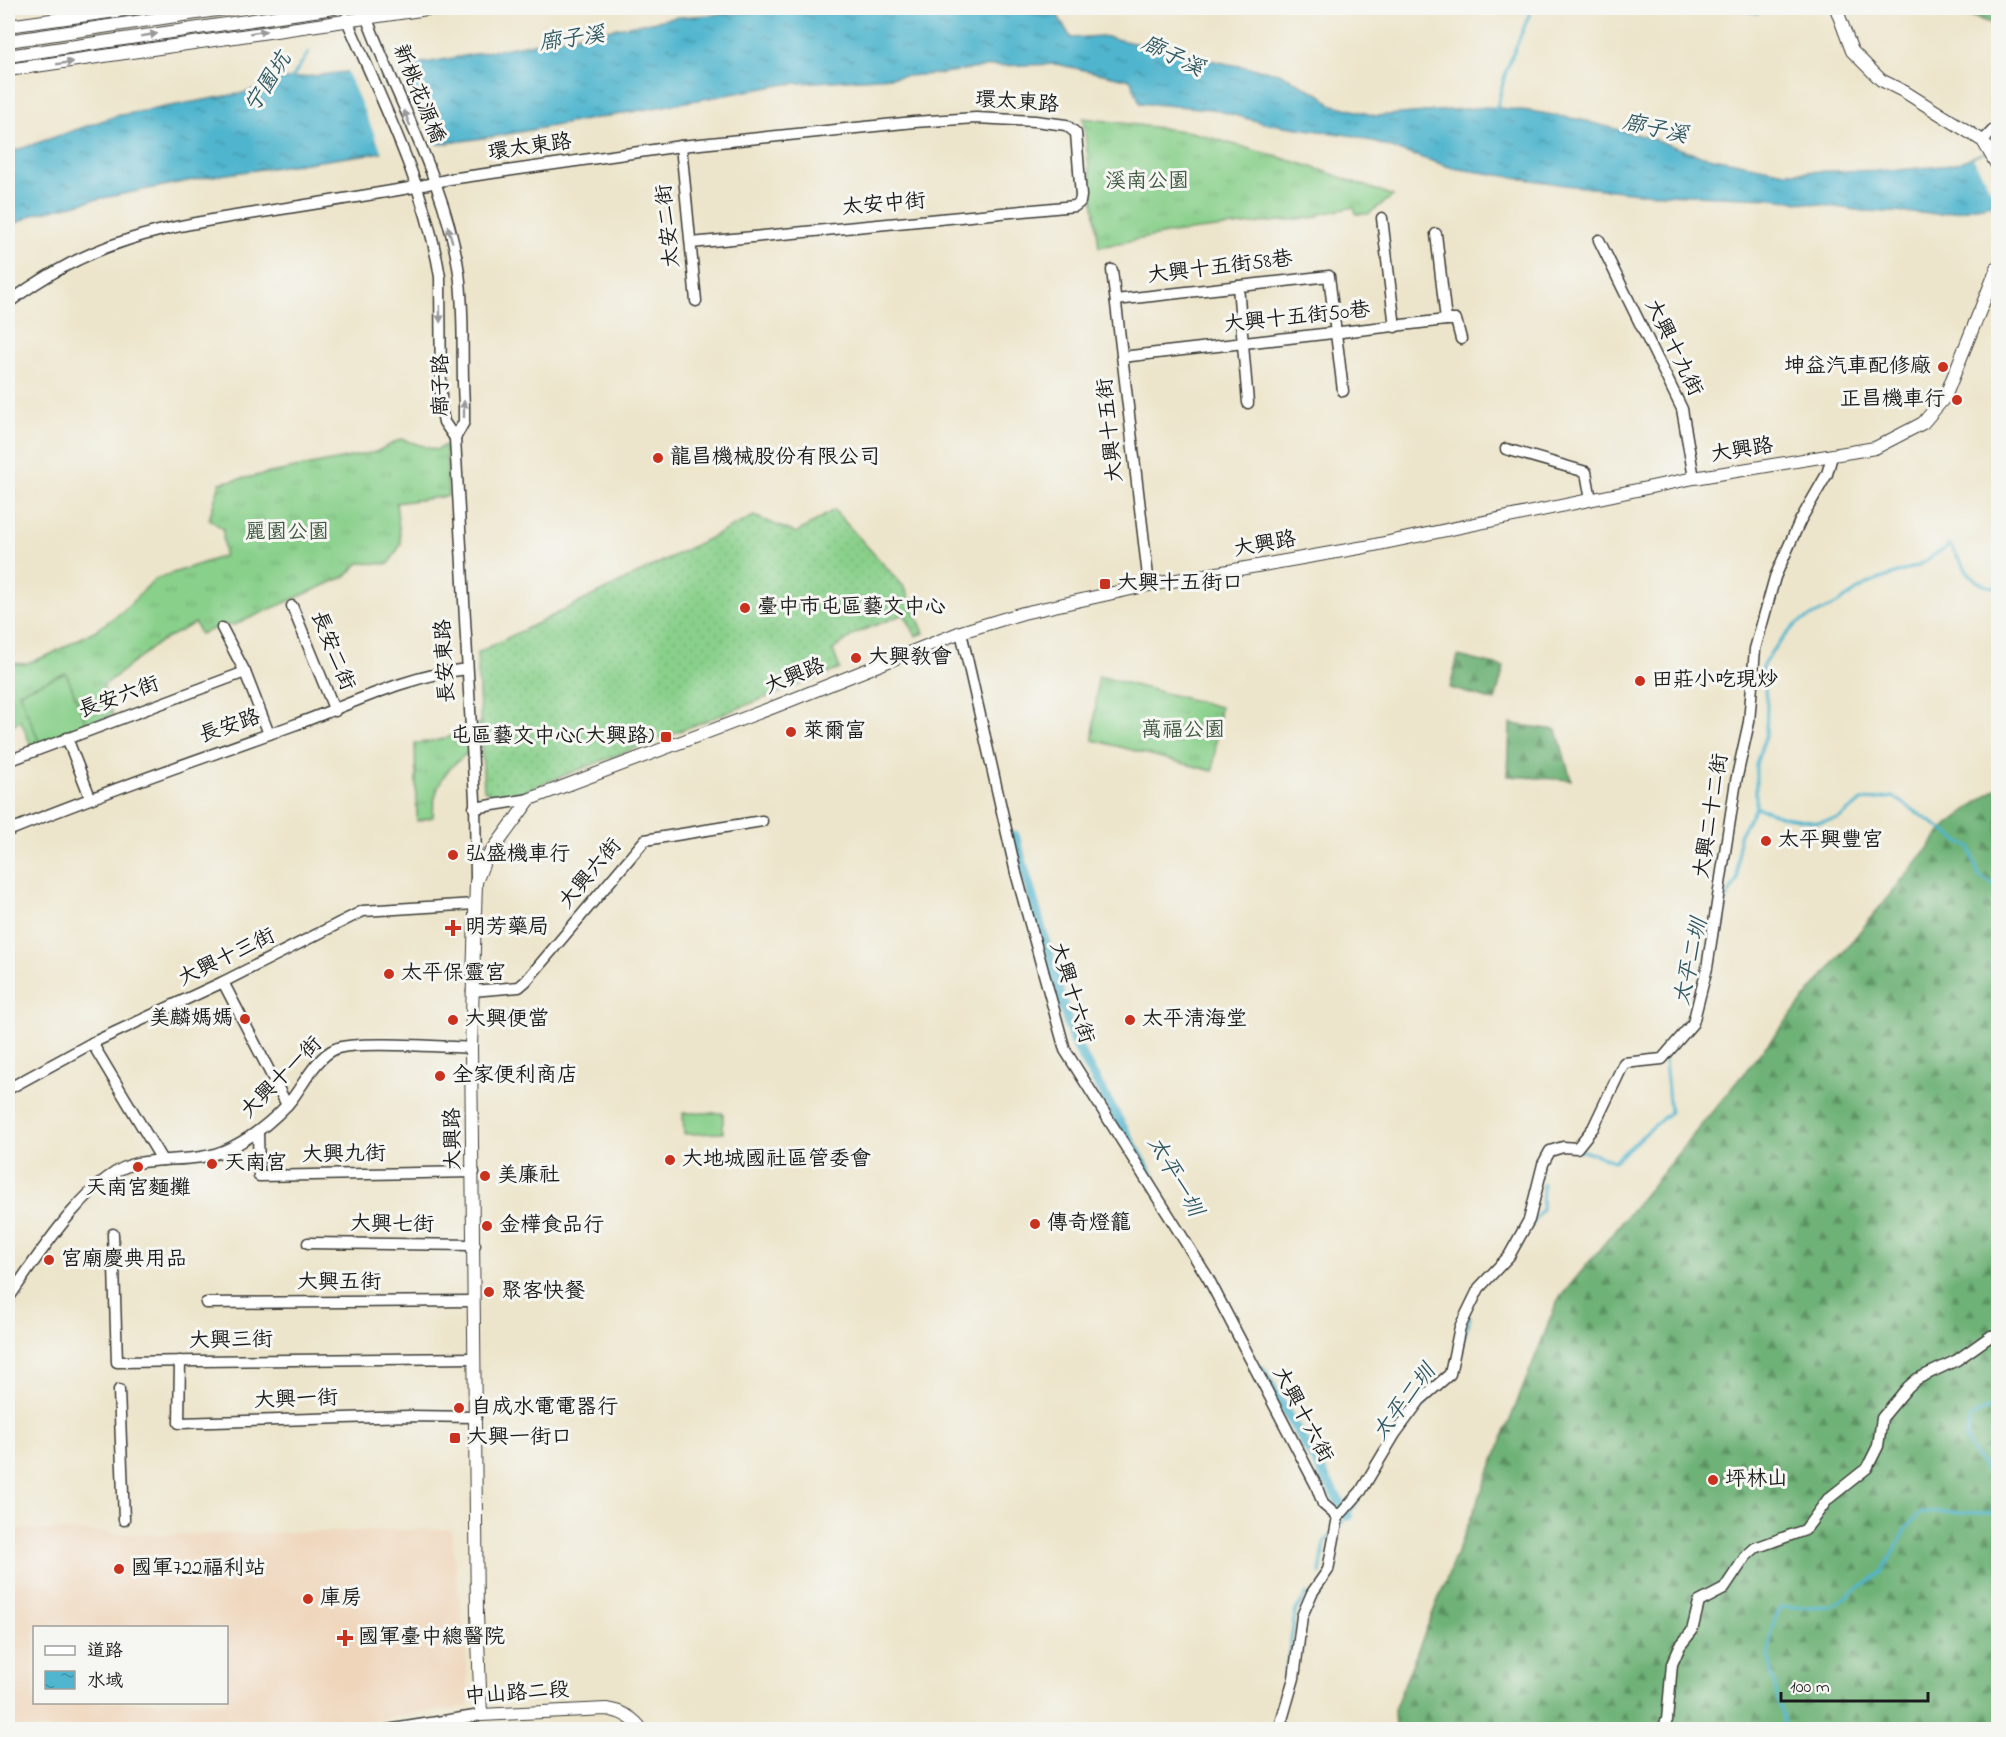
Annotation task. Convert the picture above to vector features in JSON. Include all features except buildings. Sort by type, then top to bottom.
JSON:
[{"type":"main road","points":[[8,26],[138,8]]},
{"type":"main road","points":[[8,41],[230,8]]},
{"type":"main road","points":[[8,56],[334,8]]},
{"type":"main road","points":[[8,70],[345,13],[434,8]]},
{"type":"main road","points":[[1836,8],[1852,51],[1881,81],[1905,92],[1984,144],[1998,167]]},
{"type":"main road","name":"大興路","points":[[481,1715],[477,1614],[473,1301],[475,1245],[471,1048],[476,882],[484,862],[530,799],[763,711],[961,632],[1034,611],[1149,585],[1365,547],[1694,478],[1875,448],[1923,423],[1945,397],[1998,266]]},
{"type":"main road","name":"中山路二段","points":[[481,1715],[606,1708],[618,1711],[636,1721],[642,1730]]},
{"type":"street","name":"新桃花源橋","points":[[365,12],[431,177]]},
{"type":"street","name":"新桃花源橋","points":[[345,13],[411,175]]},
{"type":"street","name":"環太東路","points":[[8,303],[64,265],[97,249],[148,232],[415,188],[431,177],[681,146],[903,123],[976,118],[1066,125],[1077,133],[1081,167],[1080,202]]},
{"type":"street","points":[[1984,144],[1998,125]]},
{"type":"street","name":"太安二街","points":[[681,146],[696,301]]},
{"type":"street","name":"廍子路","points":[[411,175],[436,256],[440,277],[441,407],[444,422],[455,438],[464,422],[460,280],[450,230],[431,177]]},
{"type":"street","name":"太安中街","points":[[691,243],[1062,209],[1080,202]]},
{"type":"street","points":[[1382,218],[1395,327]]},
{"type":"street","points":[[1436,234],[1446,320],[1456,320],[1461,339]]},
{"type":"street","name":"大興十九街","points":[[1599,240],[1682,409],[1694,478]]},
{"type":"street","name":"大興十五街","points":[[1112,270],[1149,585]]},
{"type":"street","name":"大興十五街58巷","points":[[1116,300],[1329,276],[1336,333]]},
{"type":"street","points":[[1238,286],[1248,403]]},
{"type":"street","name":"大興十五街50巷","points":[[1122,357],[1446,320]]},
{"type":"street","points":[[1336,333],[1343,391]]},
{"type":"street","name":"長安東路","points":[[455,438],[476,882]]},
{"type":"street","points":[[1506,449],[1586,472],[1591,500]]},
{"type":"street","name":"大興二十二街","points":[[1338,1517],[1361,1491],[1395,1434],[1420,1400],[1450,1374],[1460,1327],[1479,1288],[1509,1256],[1529,1220],[1543,1164],[1550,1151],[1563,1147],[1577,1148],[1593,1128],[1624,1064],[1662,1059],[1693,1023],[1707,968],[1736,781],[1749,722],[1755,649],[1775,577],[1800,521],[1827,474],[1832,456]]},
{"type":"street","name":"長安二街","points":[[292,606],[335,711]]},
{"type":"street","points":[[222,628],[245,672],[269,734]]},
{"type":"street","name":"大興十六街","points":[[961,632],[1016,873],[1065,1050],[1208,1278],[1316,1485],[1323,1504],[1338,1517]]},
{"type":"street","name":"長安路","points":[[8,831],[90,797],[335,711],[403,681],[437,672],[467,669]]},
{"type":"street","name":"長安六街","points":[[8,761],[245,672]]},
{"type":"street","points":[[68,738],[90,797]]},
{"type":"street","points":[[474,808],[530,799]]},
{"type":"street","name":"大興六街","points":[[472,991],[519,987],[526,981],[645,840],[762,821]]},
{"type":"street","name":"大興十三街","points":[[8,1089],[92,1043],[223,982],[363,911],[475,904]]},
{"type":"street","points":[[223,982],[287,1105]]},
{"type":"street","points":[[92,1043],[162,1160]]},
{"type":"street","name":"大興十一街","points":[[8,1295],[76,1205],[107,1177],[134,1164],[199,1158],[230,1149],[258,1132],[287,1105],[321,1062],[335,1049],[363,1045],[471,1048]]},
{"type":"street","name":"大興九街","points":[[258,1132],[259,1176],[474,1172]]},
{"type":"street","name":"大興三街","points":[[113,1234],[117,1362],[474,1358]]},
{"type":"street","name":"大興七街","points":[[308,1243],[475,1245]]},
{"type":"street","name":"大興五街","points":[[206,1303],[473,1301]]},
{"type":"street","points":[[1662,1730],[1667,1720],[1672,1664],[1680,1646],[1692,1630],[1699,1602],[1724,1589],[1746,1556],[1755,1548],[1805,1530],[1828,1499],[1867,1468],[1878,1446],[1882,1418],[1908,1387],[1917,1379],[1957,1360],[1992,1336],[1998,1335]]},
{"type":"street","name":"大興一街","points":[[180,1361],[179,1423],[476,1417]]},
{"type":"street","points":[[119,1390],[124,1520]]},
{"type":"street","points":[[1279,1730],[1294,1678],[1302,1616],[1312,1593],[1328,1570],[1338,1517]]},
{"type":"street","name":"中山路二段","points":[[387,1730],[481,1715]]},
{"type":"shaded area","name":"國軍臺中總醫院","points":[[8,1528],[157,1535],[451,1529],[466,1649],[469,1707],[418,1713],[333,1729],[8,1729]]},
{"type":"green space","points":[[1949,8],[1998,8],[1998,26]]},
{"type":"green space","name":"溪南公園","points":[[1083,118],[1191,132],[1309,166],[1393,196],[1368,214],[1356,214],[1354,207],[1320,214],[1317,217],[1171,233],[1099,247]]},
{"type":"green space","name":"麗園公園","points":[[401,439],[436,450],[446,445],[448,496],[396,503],[401,544],[389,564],[359,563],[346,576],[234,625],[221,626],[200,634],[195,623],[161,641],[103,686],[113,715],[31,746],[21,721],[8,726],[8,663],[25,664],[49,655],[96,630],[123,611],[155,579],[224,556],[223,529],[209,519],[220,483],[376,452]]},
{"type":"green space","points":[[834,510],[905,588],[924,633],[916,636],[904,614],[856,633],[833,650],[840,669],[501,800],[484,790],[477,653],[754,516],[796,533]]},
{"type":"green space","points":[[1458,656],[1504,667],[1495,701],[1450,688]]},
{"type":"green space","points":[[66,673],[87,725],[40,744],[19,692]]},
{"type":"green space","name":"萬福公園","points":[[1098,676],[1220,707],[1213,771],[1093,740]]},
{"type":"green space","points":[[492,717],[487,741],[455,763],[441,781],[434,803],[433,817],[417,821],[415,743],[446,738]]},
{"type":"green space","points":[[1510,724],[1557,730],[1571,780],[1508,776]]},
{"type":"green space","points":[[1998,787],[1998,1729],[1395,1730],[1394,1710],[1558,1300],[1947,825]]},
{"type":"green space","points":[[683,1113],[723,1113],[723,1133],[684,1134]]},
{"type":"water","name":"廍子溪","points":[[813,8],[924,8],[948,14],[1015,10],[1058,16],[1071,38],[1102,36],[1279,73],[1323,96],[1330,104],[1376,116],[1487,107],[1530,111],[1581,120],[1650,138],[1698,155],[1785,172],[1899,170],[1952,165],[1998,147],[1998,203],[1940,214],[1864,211],[1772,198],[1639,193],[1565,185],[1453,168],[1355,136],[1264,123],[1212,109],[1140,103],[1131,80],[1056,64],[992,66],[937,74],[786,84],[497,136],[213,176],[35,214],[8,227],[8,153],[116,116],[248,92],[279,80],[431,62],[678,17]]},
{"type":"pier","points":[[402,63],[438,147],[383,154],[346,69]]},
{"type":"pier","points":[[1998,149],[1998,207],[1995,208],[1992,192],[1973,158]]},
{"type":"waterway","points":[[1496,111],[1506,71],[1532,8]]},
{"type":"waterway","points":[[1736,8],[1758,13],[1765,8]]},
{"type":"waterway","name":"宁園坑","points":[[290,81],[309,52]]},
{"type":"waterway","name":"太平二圳","points":[[1721,907],[1737,881],[1739,835],[1756,807],[1756,764],[1766,734],[1767,706],[1762,667],[1772,651],[1796,624],[1837,604],[1867,584],[1917,566],[1950,545],[1969,574],[1982,584],[1998,587]]},
{"type":"waterway","points":[[1756,807],[1785,817],[1818,822],[1838,819],[1862,801],[1894,797],[1970,848],[1979,876],[1998,887]]},
{"type":"waterway","name":"太平一圳","points":[[1015,836],[1073,1040],[1152,1179]]},
{"type":"waterway","name":"太平二圳","points":[[1578,1151],[1614,1161],[1670,1112],[1665,1061]]},
{"type":"waterway","name":"太平二圳","points":[[1532,1225],[1542,1209],[1543,1184]]},
{"type":"waterway","name":"太平二圳","points":[[1461,1345],[1470,1317]]},
{"type":"waterway","name":"太平一圳","points":[[1261,1370],[1348,1516]]},
{"type":"waterway","name":"太平二圳","points":[[1409,1424],[1429,1399]]},
{"type":"waterway","points":[[1998,1404],[1971,1417],[1966,1440],[1975,1456],[1998,1485]]},
{"type":"waterway","name":"太平二圳","points":[[1340,1525],[1356,1504]]},
{"type":"waterway","points":[[1785,1730],[1769,1652],[1774,1622],[1781,1608],[1832,1606],[1882,1572],[1909,1525],[1921,1512],[1991,1513],[1998,1507]]},
{"type":"waterway","name":"太平二圳","points":[[1320,1573],[1325,1542],[1331,1535]]},
{"type":"waterway","name":"太平二圳","points":[[1278,1717],[1296,1610],[1307,1594]]},
{"type":"place","name":"坤益汽車配修廠","points":[[1943,367]]},
{"type":"place","name":"正昌機車行","points":[[1957,400]]},
{"type":"place","name":"龍昌機械股份有限公司","points":[[658,458]]},
{"type":"place","name":"大興十五街口","points":[[1105,584]]},
{"type":"place","name":"臺中市屯區藝文中心","points":[[745,608]]},
{"type":"place","name":"大興教會","points":[[856,658]]},
{"type":"place","name":"田莊小吃現炒","points":[[1640,681]]},
{"type":"place","name":"萊爾富","points":[[791,732]]},
{"type":"place","name":"屯區藝文中心(大興路)","points":[[666,737]]},
{"type":"place","name":"太平興豐宮","points":[[1766,841]]},
{"type":"place","name":"弘盛機車行","points":[[453,855]]},
{"type":"place","name":"明芳藥局","points":[[453,928]]},
{"type":"place","name":"太平保靈宮","points":[[389,974]]},
{"type":"place","name":"美麟媽媽","points":[[245,1019]]},
{"type":"place","name":"大興便當","points":[[453,1020]]},
{"type":"place","name":"太平清海堂","points":[[1130,1020]]},
{"type":"place","name":"全家便利商店","points":[[440,1076]]},
{"type":"place","name":"大地城國社區管委會","points":[[670,1160]]},
{"type":"place","name":"天南宮","points":[[212,1164]]},
{"type":"place","name":"天南宮麵攤","points":[[138,1167]]},
{"type":"place","name":"美廉社","points":[[485,1176]]},
{"type":"place","name":"傳奇燈籠","points":[[1035,1224]]},
{"type":"place","name":"金樺食品行","points":[[487,1226]]},
{"type":"place","name":"宮廟慶典用品","points":[[49,1260]]},
{"type":"place","name":"聚客快餐","points":[[489,1292]]},
{"type":"place","name":"自成水電電器行","points":[[459,1408]]},
{"type":"place","name":"大興一街口","points":[[455,1438]]},
{"type":"place","name":"坪林山","points":[[1713,1480]]},
{"type":"place","name":"國軍722福利站","points":[[119,1569]]},
{"type":"place","name":"庫房","points":[[308,1599]]},
{"type":"place","name":"國軍臺中總醫院","points":[[345,1638]]}]
